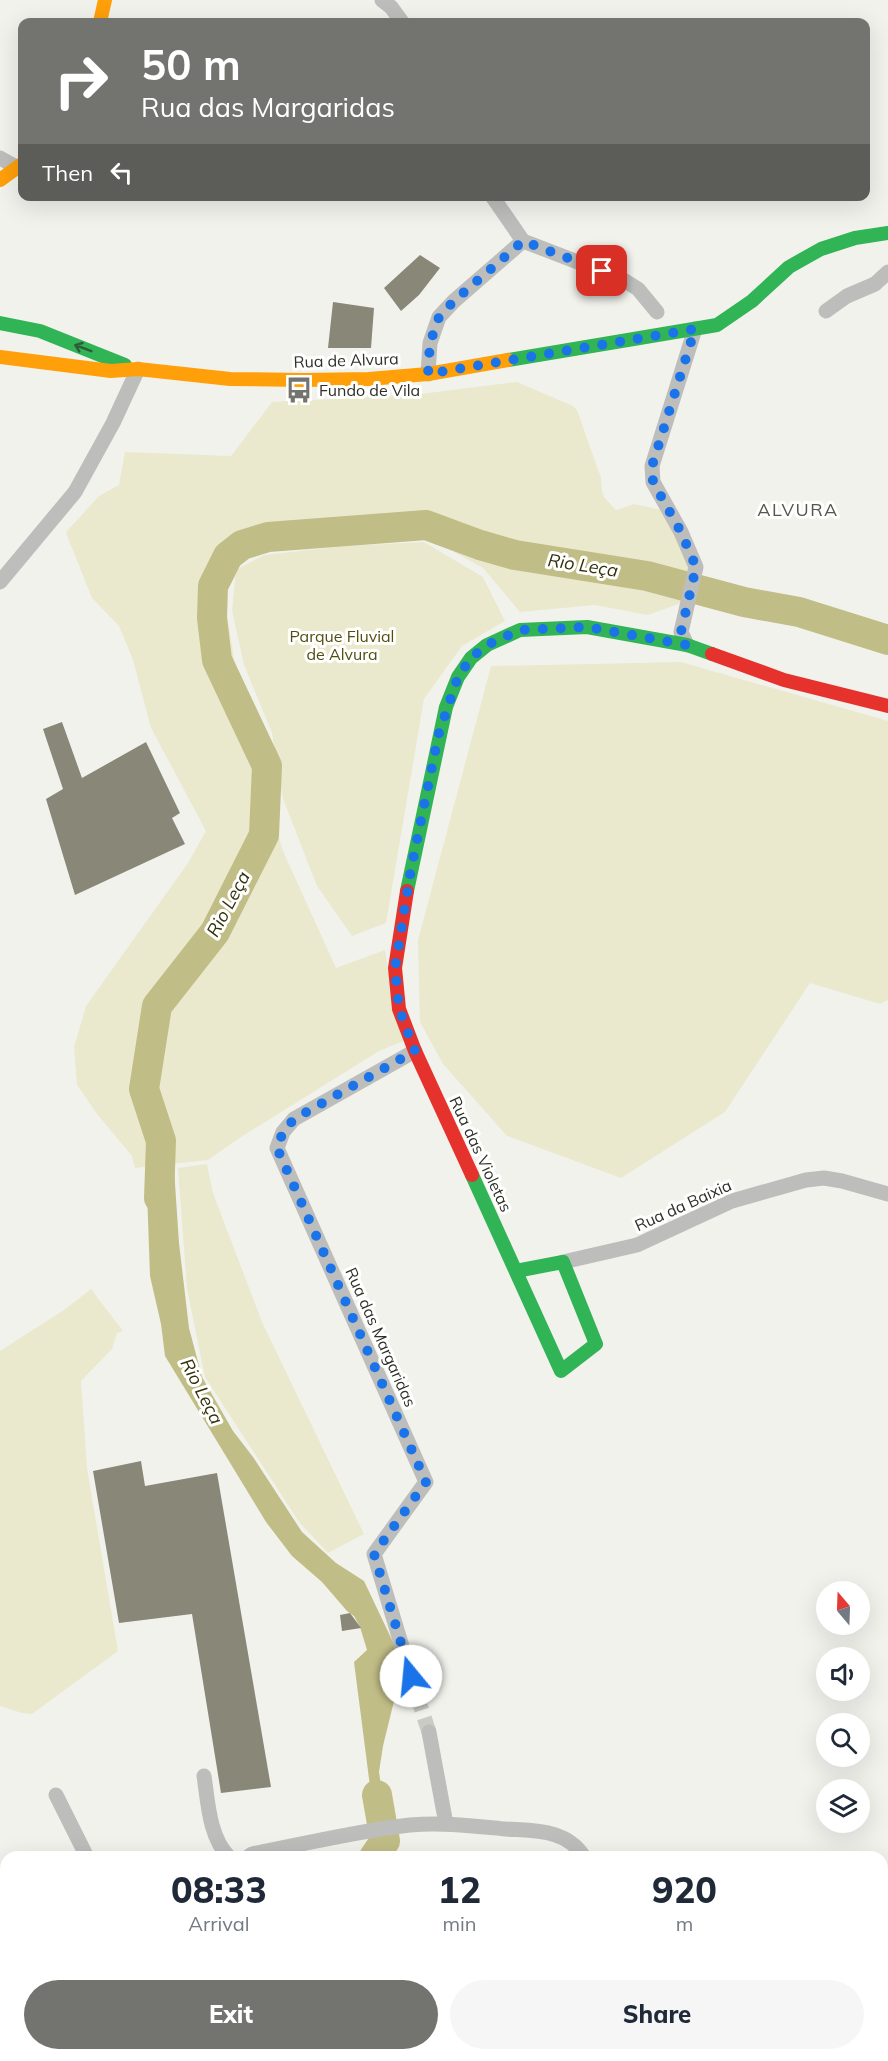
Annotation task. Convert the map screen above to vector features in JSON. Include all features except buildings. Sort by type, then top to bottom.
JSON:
[{"type":"street","points":[[101,18],[105,0]]},
{"type":"street","points":[[382,0],[399,18]]},
{"type":"street","points":[[0,158],[18,165]]},
{"type":"street","points":[[0,180],[18,167]]},
{"type":"street","points":[[495,201],[523,241],[622,279],[638,289],[657,312]]},
{"type":"street","name":"Rua de Alvura","points":[[138,369],[230,379],[369,379],[428,374],[695,329],[717,325],[752,301],[789,267],[821,249],[855,238],[888,234]]},
{"type":"street","points":[[428,374],[430,343],[439,317],[454,301],[523,241]]},
{"type":"street","points":[[826,311],[847,296],[875,284],[888,272]]},
{"type":"street","points":[[0,322],[40,331],[138,369]]},
{"type":"street","points":[[687,645],[681,632],[696,567],[681,532],[653,482],[652,466],[695,329]]},
{"type":"street","points":[[0,357],[111,371],[138,369]]},
{"type":"street","points":[[0,582],[75,492],[113,423],[138,369]]},
{"type":"street","name":"Rua das Violetas","points":[[563,1262],[596,1344],[561,1371],[415,1051],[399,1009],[395,968],[411,869],[439,733],[458,677],[471,658],[487,645],[520,630],[587,627],[687,645],[784,680],[888,706]]},
{"type":"street","name":"Rua das Margaridas","points":[[415,1051],[294,1119],[283,1132],[277,1148],[426,1482],[374,1554],[417,1696]]},
{"type":"street","name":"Rua da Baixia","points":[[563,1262],[637,1245],[732,1201],[806,1180],[824,1178],[842,1181],[888,1194]]},
{"type":"street","points":[[516,1271],[563,1262]]},
{"type":"street","points":[[429,1732],[447,1824]]},
{"type":"street","points":[[204,1776],[212,1823],[223,1851]]},
{"type":"street","points":[[56,1795],[84,1851]]},
{"type":"street","points":[[268,1851],[411,1825],[447,1824],[545,1831],[565,1837],[581,1851]]},
{"type":"green space","points":[[517,382],[573,406],[577,410],[601,478],[604,497],[616,510],[634,504],[666,511],[692,567],[681,603],[648,615],[595,605],[520,612],[483,568],[425,536],[272,546],[238,559],[223,589],[235,664],[273,773],[274,821],[283,851],[336,968],[385,950],[395,1008],[406,1040],[379,1051],[208,1160],[135,1168],[132,1156],[97,1114],[77,1085],[74,1047],[86,1006],[188,863],[206,831],[151,728],[133,660],[119,626],[92,598],[66,533],[99,496],[119,485],[125,452],[231,456],[272,402],[412,395]]},
{"type":"green space","name":"Parque Fluvial de Alvura","points":[[424,542],[483,577],[505,621],[462,646],[424,699],[386,923],[352,936],[317,886],[283,799],[272,733],[244,665],[232,611],[236,570],[264,555],[346,546]]},
{"type":"green space","points":[[681,662],[888,721],[888,1000],[880,1004],[810,983],[725,1112],[621,1178],[507,1136],[443,1064],[420,1022],[418,940],[491,666]]},
{"type":"green space","points":[[207,1164],[213,1193],[262,1322],[364,1534],[328,1553],[299,1522],[205,1377],[187,1289],[178,1168]]},
{"type":"green space","points":[[91,1289],[123,1331],[117,1333],[112,1349],[81,1381],[87,1468],[118,1651],[32,1714],[22,1713],[0,1706],[0,1351],[64,1310]]},
{"type":"water","points":[[149,1151],[174,1169],[179,1243],[189,1328],[202,1377],[233,1431],[253,1457],[302,1532],[336,1563],[364,1581],[393,1642],[405,1681],[395,1697],[379,1772],[385,1815],[391,1823],[375,1825],[354,1662],[367,1650],[360,1627],[354,1616],[322,1582],[292,1556],[266,1522],[165,1356],[161,1324],[150,1276],[147,1191]]},
{"type":"waterway","name":"Rio Leça","points":[[159,1198],[161,1141],[144,1089],[157,1006],[215,932],[264,835],[267,766],[217,660],[212,618],[213,586],[228,556],[242,545],[268,537],[426,525],[515,555],[647,576],[744,602],[799,612],[888,640]]},
{"type":"waterway","name":"Rio Leça","points":[[377,1795],[385,1841],[378,1851]]},
{"type":"tunnel","points":[[417,1696],[429,1732]]},
{"type":"traffic: fast","points":[[508,360],[717,325],[752,301],[789,267],[821,249],[855,238],[888,233]]},
{"type":"traffic: fast","points":[[0,323],[40,331],[125,365]]},
{"type":"traffic: fast","points":[[407,891],[446,707],[458,677],[471,658],[487,645],[520,630],[587,627],[687,645],[712,654]]},
{"type":"traffic: fast","points":[[472,1175],[561,1371],[596,1344],[563,1262],[516,1271]]},
{"type":"traffic: slow","points":[[101,18],[105,0]]},
{"type":"traffic: slow","points":[[0,180],[18,167]]},
{"type":"traffic: slow","points":[[0,357],[111,371],[138,369],[230,379],[304,380],[369,379],[428,374],[508,360]]},
{"type":"traffic: jam","points":[[712,654],[784,680],[888,706]]},
{"type":"traffic: jam","points":[[407,891],[395,968],[399,1009],[415,1051],[472,1175]]},
{"type":"place","name":"Fundo de Vila","points":[[299,390]]},
{"type":"district","name":"ALVURA","points":[[798,509]]},
{"type":"route","points":[[411,1676],[374,1554],[426,1482],[277,1148],[283,1132],[294,1119],[415,1051],[399,1009],[395,968],[411,869],[439,733],[458,677],[471,658],[487,645],[520,630],[587,627],[687,645],[681,632],[696,567],[681,532],[653,482],[652,466],[695,329],[428,374],[430,343],[439,317],[454,301],[523,241],[602,271]]}]
